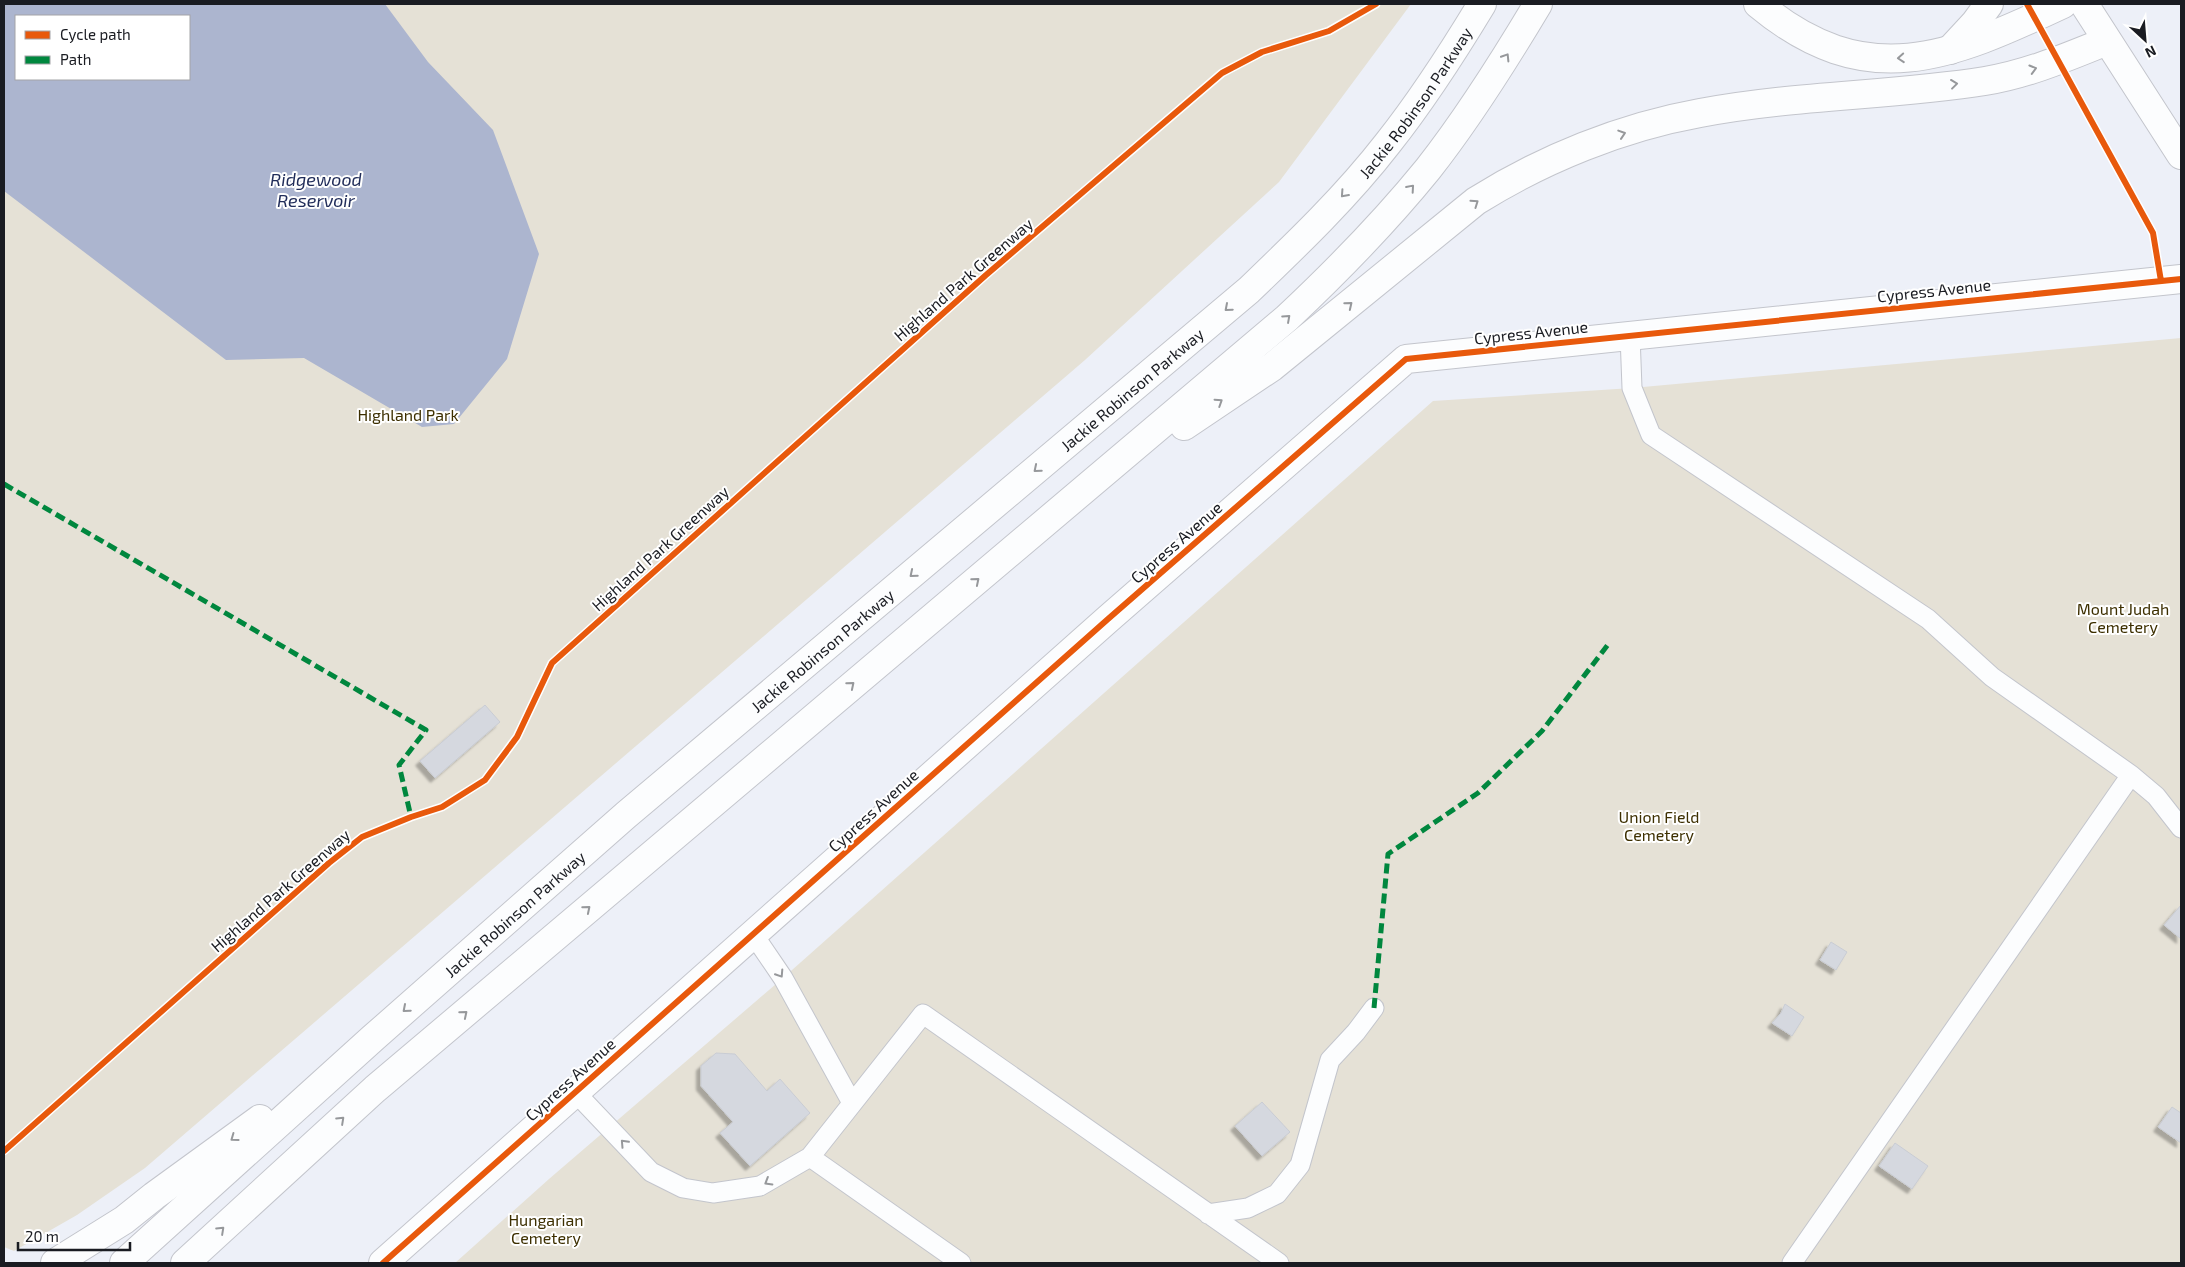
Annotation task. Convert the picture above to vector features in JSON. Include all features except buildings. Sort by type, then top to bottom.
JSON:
[{"type":"main road","name":"Jackie Robinson Parkway","points":[[124,1263],[373,1038],[626,815],[1249,290],[1298,243],[1388,144],[1428,90],[1482,4]]},
{"type":"main road","points":[[186,1263],[383,1082],[1239,360],[1336,271],[1428,169],[1500,66],[1538,4]]},
{"type":"main road","points":[[1758,4],[1790,27],[1832,49],[1863,56],[1889,59],[1919,57],[1949,51],[2002,32],[2063,4]]},
{"type":"main road","points":[[1949,51],[1975,23],[1989,4]]},
{"type":"main road","points":[[2084,4],[2181,154]]},
{"type":"main road","points":[[1076,496],[1272,368],[1476,201],[1502,185],[1570,153],[1656,123],[1699,113],[1742,106],[1986,81],[2039,67],[2107,41]]},
{"type":"main road","name":"Cypress Avenue","points":[[383,1263],[753,934],[1406,359],[2181,279]]},
{"type":"main road","points":[[55,1263],[124,1220],[154,1196],[373,1038]]},
{"type":"lane","points":[[1630,335],[1632,388],[1651,434],[1928,619],[1992,677],[2131,775],[2156,796],[2181,828]]},
{"type":"lane","points":[[1792,1263],[2131,775]]},
{"type":"lane","points":[[753,934],[783,978],[852,1103]]},
{"type":"lane","points":[[1208,1214],[1248,1208],[1277,1194],[1300,1165],[1330,1060],[1356,1032],[1374,1008]]},
{"type":"lane","points":[[575,1092],[651,1172],[683,1188],[713,1193],[760,1186],[810,1157],[923,1014],[1279,1263]]},
{"type":"lane","points":[[810,1157],[961,1263]]},
{"type":"green space","name":"Highland Park","points":[[4,4],[1411,4],[1279,182],[1085,360],[145,1168],[77,1215],[14,1251],[4,1247]]},
{"type":"green space","name":"Union Field Cemetery","points":[[2181,338],[2181,1263],[455,1263],[549,1179],[783,978],[1433,401],[1632,388]]},
{"type":"water","name":"Ridgewood Reservoir","points":[[4,4],[385,4],[428,62],[493,130],[539,254],[507,359],[454,424],[422,427],[304,358],[226,360],[4,191]]},
{"type":"marked path","points":[[4,484],[426,730],[399,765],[411,817]]},
{"type":"marked path","points":[[1374,1008],[1388,854],[1478,793],[1542,731],[1610,642]]},
{"type":"cycle path","name":"Highland Park Greenway","points":[[4,1151],[329,863],[362,837],[411,817],[442,807],[485,780],[517,737],[552,663],[986,275],[1222,73],[1262,52],[1329,31],[1376,4]]},
{"type":"cycle path","points":[[2027,4],[2153,233],[2161,281]]},
{"type":"cycle path","points":[[383,1263],[1108,619],[1406,359],[2181,279]]},
{"type":"park label","name":"Mount Judah Cemetery","points":[[2123,617]]},
{"type":"park label","name":"Hungarian Cemetery","points":[[546,1228]]}]
